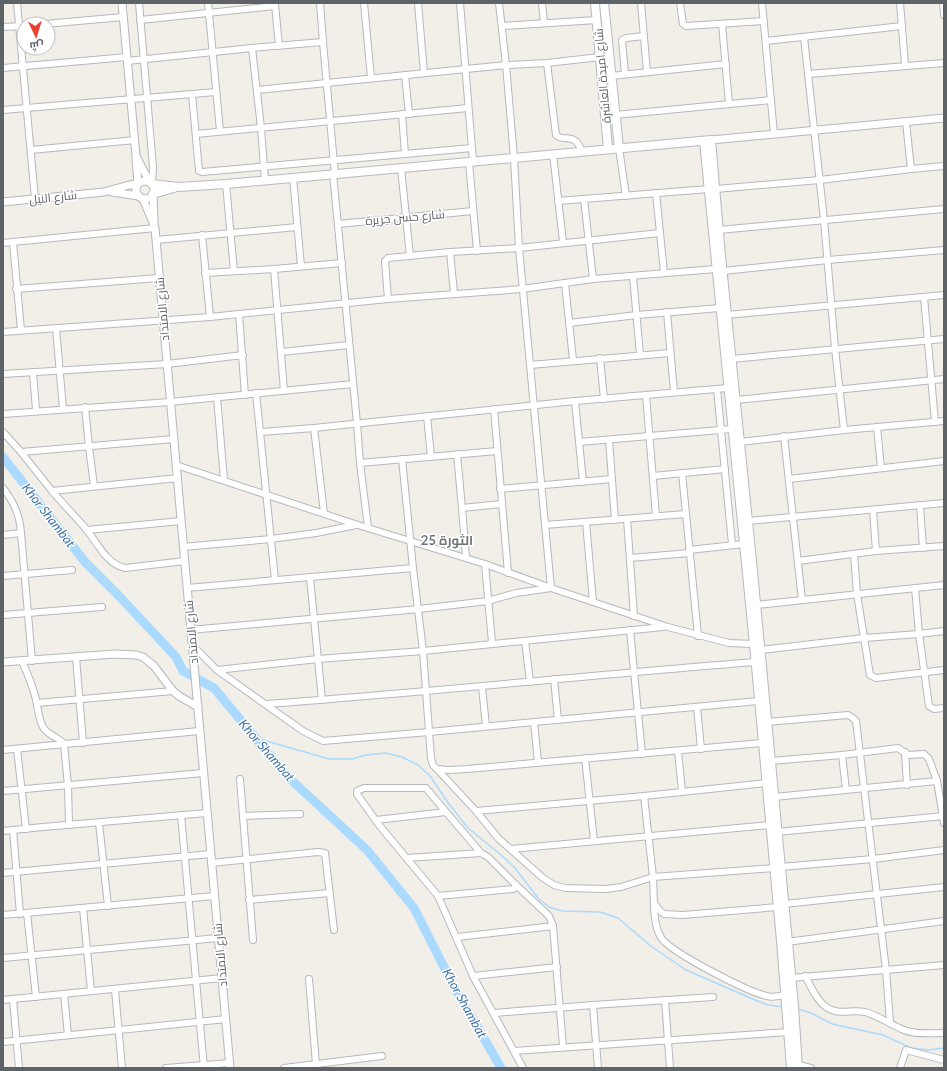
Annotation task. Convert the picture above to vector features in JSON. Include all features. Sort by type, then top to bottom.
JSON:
[{"type":"main road","name":"شارع امبدة العاشرة","points":[[595,3],[608,149]]},
{"type":"main road","name":"شارع امبدة العاشرة","points":[[604,3],[619,148]]},
{"type":"main road","points":[[607,132],[617,131]]},
{"type":"main road","points":[[151,184],[178,187],[226,184],[708,140],[719,270],[727,315],[761,650],[777,832],[777,868]]},
{"type":"main road","points":[[153,194],[178,187]]},
{"type":"main road","points":[[712,189],[719,230],[720,308],[754,644],[770,825],[781,905],[786,995],[790,1005]]},
{"type":"main road","points":[[781,905],[791,978],[790,1005],[796,1067]]},
{"type":"main road","points":[[791,1015],[788,1032],[796,1067]]},
{"type":"street","points":[[17,3],[20,16]]},
{"type":"street","points":[[122,3],[135,140],[138,184],[136,189],[141,198],[147,199],[153,194]]},
{"type":"street","points":[[139,3],[153,167],[151,184]]},
{"type":"street","points":[[208,3],[220,131]]},
{"type":"street","points":[[320,3],[345,303],[358,424],[360,463],[368,527]]},
{"type":"street","points":[[364,3],[371,78]]},
{"type":"street","points":[[418,3],[424,73]]},
{"type":"street","points":[[460,3],[464,69],[472,148],[471,162],[473,211],[477,251]]},
{"type":"street","points":[[499,3],[514,158],[522,289],[551,588]]},
{"type":"street","points":[[542,3],[544,23]]},
{"type":"street","points":[[641,3],[647,72]]},
{"type":"street","points":[[680,3],[683,24],[686,26],[764,21]]},
{"type":"street","points":[[762,3],[774,134]]},
{"type":"street","points":[[900,3],[905,66]]},
{"type":"street","points":[[943,3],[944,15]]},
{"type":"street","points":[[140,20],[275,5],[279,46]]},
{"type":"street","points":[[56,23],[123,17]]},
{"type":"street","points":[[502,26],[597,20]]},
{"type":"street","points":[[722,24],[729,104]]},
{"type":"street","points":[[766,41],[902,26]]},
{"type":"street","points":[[3,28],[16,27]]},
{"type":"street","points":[[625,74],[622,40],[626,38],[644,36]]},
{"type":"street","points":[[804,37],[815,130],[844,430]]},
{"type":"street","points":[[3,68],[127,59],[144,60],[323,42]]},
{"type":"street","points":[[252,48],[265,180]]},
{"type":"street","points":[[23,56],[35,199]]},
{"type":"street","points":[[257,90],[600,57]]},
{"type":"street","points":[[547,63],[556,135],[558,137],[573,139],[577,142],[582,151]]},
{"type":"street","points":[[808,74],[944,63]]},
{"type":"street","points":[[611,76],[726,64]]},
{"type":"street","points":[[405,75],[405,154]]},
{"type":"street","points":[[3,110],[216,92]]},
{"type":"street","points":[[192,94],[200,172],[472,148]]},
{"type":"street","points":[[615,115],[771,100]]},
{"type":"street","points":[[196,134],[468,108]]},
{"type":"street","points":[[708,140],[944,118]]},
{"type":"street","points":[[906,122],[911,169]]},
{"type":"street","points":[[31,150],[135,140]]},
{"type":"street","points":[[619,148],[626,196]]},
{"type":"street","points":[[553,154],[563,242]]},
{"type":"street","points":[[3,243],[154,226],[154,191],[136,156]]},
{"type":"street","points":[[558,201],[820,180],[944,166]]},
{"type":"street","points":[[401,168],[410,256]]},
{"type":"street","points":[[293,178],[301,266]]},
{"type":"street","points":[[138,184],[145,181],[151,184]]},
{"type":"street","name":"شارع النيل","points":[[104,192],[138,184]]},
{"type":"street","points":[[226,184],[234,271]]},
{"type":"street","name":"شارع النيل","points":[[3,202],[104,192],[123,193],[141,198]]},
{"type":"street","points":[[656,193],[664,273]]},
{"type":"street","name":"شارع الامتداد","points":[[141,198],[154,226],[156,240],[230,1065]]},
{"type":"street","points":[[584,199],[594,280]]},
{"type":"street","points":[[719,230],[944,209]]},
{"type":"street","name":"شارع حسن جزيرة","points":[[338,224],[473,211]]},
{"type":"street","points":[[156,240],[297,227]]},
{"type":"street","points":[[388,299],[385,259],[450,252],[519,248],[563,242],[660,233]]},
{"type":"street","points":[[202,235],[210,317]]},
{"type":"street","points":[[13,242],[16,289],[21,330]]},
{"type":"street","points":[[3,332],[210,317],[454,293],[522,289],[565,282],[944,250]]},
{"type":"street","points":[[450,252],[454,293]]},
{"type":"street","points":[[206,273],[342,263]]},
{"type":"street","points":[[274,269],[284,390]]},
{"type":"street","points":[[633,276],[640,355]]},
{"type":"street","points":[[16,289],[159,278]]},
{"type":"street","points":[[565,282],[573,360]]},
{"type":"street","points":[[727,315],[944,295]]},
{"type":"street","points":[[924,297],[935,422]]},
{"type":"street","points":[[569,323],[667,312],[720,308]]},
{"type":"street","points":[[667,312],[674,392]]},
{"type":"street","points":[[239,314],[245,395]]},
{"type":"street","points":[[56,328],[63,409]]},
{"type":"street","points":[[731,358],[944,339]]},
{"type":"street","points":[[281,352],[349,345]]},
{"type":"street","points":[[530,365],[573,360],[670,353]]},
{"type":"street","points":[[3,374],[166,364],[243,355]]},
{"type":"street","points":[[600,358],[604,399]]},
{"type":"street","points":[[33,372],[36,410]]},
{"type":"street","points":[[736,400],[944,379]]},
{"type":"street","points":[[3,414],[36,410],[170,402],[353,384]]},
{"type":"street","points":[[261,432],[358,424],[575,401],[728,388]]},
{"type":"street","points":[[717,389],[732,544]]},
{"type":"street","points":[[256,393],[275,580]]},
{"type":"street","points":[[646,395],[656,516]]},
{"type":"street","points":[[217,397],[224,480]]},
{"type":"street","points":[[575,401],[583,482]]},
{"type":"street","points":[[85,407],[94,486]]},
{"type":"street","points":[[494,409],[508,573]]},
{"type":"street","points":[[427,416],[431,457]]},
{"type":"street","points":[[740,442],[784,436],[944,421]]},
{"type":"street","points":[[877,427],[881,468]]},
{"type":"street","points":[[314,428],[324,513]]},
{"type":"street","points":[[579,442],[732,429]]},
{"type":"street","points":[[3,432],[21,452],[52,492],[87,530],[108,558],[120,567],[125,568],[185,561]]},
{"type":"street","points":[[784,436],[802,600]]},
{"type":"street","points":[[21,452],[174,440]]},
{"type":"street","points":[[609,440],[616,520]]},
{"type":"street","points":[[360,463],[497,451]]},
{"type":"street","points":[[457,454],[466,558]]},
{"type":"street","points":[[402,460],[413,568],[419,609],[431,758],[433,765],[476,811],[498,838],[549,882],[565,888],[606,889],[653,877],[777,868],[873,859],[944,850]]},
{"type":"street","points":[[789,479],[944,461]]},
{"type":"street","points":[[176,465],[358,525],[485,564],[551,588],[668,627],[729,643],[754,644]]},
{"type":"street","points":[[653,476],[725,469]]},
{"type":"street","points":[[682,474],[698,636]]},
{"type":"street","points":[[52,492],[94,486],[178,478]]},
{"type":"street","points":[[500,489],[612,479]]},
{"type":"street","points":[[4,491],[19,515],[32,661]]},
{"type":"street","points":[[748,521],[944,503]]},
{"type":"street","points":[[462,508],[502,504]]},
{"type":"street","points":[[920,505],[923,548]]},
{"type":"street","points":[[873,510],[876,551]]},
{"type":"street","points":[[545,526],[686,514]]},
{"type":"street","points":[[627,519],[634,616]]},
{"type":"street","points":[[87,530],[181,521]]},
{"type":"street","points":[[586,522],[593,602]]},
{"type":"street","points":[[183,546],[271,539],[316,533],[358,525]]},
{"type":"street","points":[[3,535],[21,533]]},
{"type":"street","points":[[630,558],[690,551],[732,544],[744,544]]},
{"type":"street","points":[[798,561],[876,551],[944,546]]},
{"type":"street","points":[[854,554],[857,594],[870,675],[876,678],[944,670]]},
{"type":"street","points":[[485,564],[492,643]]},
{"type":"street","points":[[187,588],[413,568]]},
{"type":"street","points":[[3,576],[72,570]]},
{"type":"street","points":[[310,578],[322,700]]},
{"type":"street","points":[[756,605],[944,585]]},
{"type":"street","points":[[190,630],[419,609],[488,601],[516,593],[551,588]]},
{"type":"street","points":[[915,588],[919,634],[929,706],[934,709],[944,708]]},
{"type":"street","points":[[3,616],[102,607]]},
{"type":"street","points":[[217,670],[318,659],[668,627]]},
{"type":"street","points":[[630,630],[642,754]]},
{"type":"street","points":[[761,650],[864,638],[944,631]]},
{"type":"street","points":[[525,641],[530,682]]},
{"type":"street","points":[[192,646],[217,670],[304,731],[323,741],[758,701]]},
{"type":"street","points":[[3,662],[115,654],[136,654],[149,661],[173,691],[179,696],[197,704]]},
{"type":"street","points":[[76,657],[83,743]]},
{"type":"street","points":[[22,661],[33,687],[40,720],[43,727],[48,733],[62,741],[64,744],[68,786],[69,825]]},
{"type":"street","points":[[266,704],[530,682],[634,671],[755,662]]},
{"type":"street","points":[[554,679],[558,720]]},
{"type":"street","points":[[482,686],[486,726]]},
{"type":"street","points":[[37,703],[79,701],[173,691]]},
{"type":"street","points":[[697,707],[701,749]]},
{"type":"street","points":[[767,722],[848,715],[856,722],[886,970],[890,1022]]},
{"type":"street","points":[[534,722],[538,762]]},
{"type":"street","points":[[3,750],[199,731]]},
{"type":"street","points":[[436,769],[456,770],[762,743]]},
{"type":"street","points":[[771,761],[842,755],[898,748],[908,755],[924,754],[929,759],[936,781],[944,823]]},
{"type":"street","points":[[17,749],[26,829]]},
{"type":"street","points":[[678,751],[682,791]]},
{"type":"street","points":[[904,752],[907,785]]},
{"type":"street","points":[[842,755],[846,790]]},
{"type":"street","points":[[585,758],[594,840]]},
{"type":"street","points":[[3,791],[203,773]]},
{"type":"street","points":[[240,779],[252,940]]},
{"type":"street","points":[[774,797],[936,781]]},
{"type":"street","points":[[476,811],[644,796],[766,783]]},
{"type":"street","points":[[523,1068],[474,976],[438,896],[376,820],[357,794],[359,789],[426,788],[481,853],[488,857],[549,916],[553,926],[563,1047]]},
{"type":"street","points":[[644,796],[653,877],[654,914],[662,939],[675,950],[708,969],[753,991],[769,997],[786,995]]},
{"type":"street","points":[[376,820],[446,812]]},
{"type":"street","points":[[3,831],[207,813]]},
{"type":"street","points":[[242,816],[300,814]]},
{"type":"street","points":[[181,815],[204,1066]]},
{"type":"street","points":[[777,832],[943,816]]},
{"type":"street","points":[[99,823],[108,906]]},
{"type":"street","points":[[510,849],[594,840],[649,837],[770,825]]},
{"type":"street","points":[[13,830],[16,871],[31,955],[36,997]]},
{"type":"street","points":[[212,863],[322,852],[325,853],[334,930]]},
{"type":"street","points":[[407,858],[481,853]]},
{"type":"street","points":[[3,872],[211,854]]},
{"type":"street","points":[[438,896],[513,889],[516,887],[515,884]]},
{"type":"street","points":[[654,903],[664,914],[672,915],[781,905],[944,887]]},
{"type":"street","points":[[250,900],[330,893]]},
{"type":"street","points":[[3,915],[214,896]]},
{"type":"street","points":[[83,908],[91,991]]},
{"type":"street","points":[[787,942],[944,921]]},
{"type":"street","points":[[457,937],[553,926]]},
{"type":"street","points":[[3,958],[218,938]]},
{"type":"street","points":[[791,978],[944,965]]},
{"type":"street","points":[[474,976],[557,967]]},
{"type":"street","points":[[804,976],[818,999],[828,1008],[842,1012],[865,1012],[890,1022],[905,1031],[944,1033]]},
{"type":"street","points":[[3,1000],[115,990],[222,978]]},
{"type":"street","points":[[309,979],[316,1064]]},
{"type":"street","points":[[115,990],[122,1068]]},
{"type":"street","points":[[64,994],[68,1035]]},
{"type":"street","points":[[494,1013],[593,1004],[713,997]]},
{"type":"street","points":[[13,999],[19,1068]]},
{"type":"street","points":[[665,1000],[670,1068]]},
{"type":"street","points":[[593,1004],[598,1068]]},
{"type":"street","points":[[3,1042],[226,1019]]},
{"type":"street","points":[[514,1051],[788,1032]]},
{"type":"street","points":[[900,1068],[906,1050],[944,1060]]},
{"type":"street","points":[[284,1068],[382,1056]]},
{"type":"street","points":[[166,1068],[230,1065]]},
{"type":"street","points":[[796,1067],[811,1068]]},
{"type":"waterway","name":"Khor Shambat","points":[[3,457],[85,562],[176,657],[183,671],[214,688],[288,777],[367,850],[414,908],[453,985],[501,1068]]},
{"type":"waterway","points":[[256,738],[329,759],[352,759],[366,755],[385,753],[402,757],[418,765],[430,776],[468,828],[514,867],[539,899],[549,907],[562,911],[600,912],[618,918],[652,947],[686,970],[768,1005],[784,1007]]},
{"type":"waterway","points":[[798,1009],[811,1013],[832,1024],[883,1035],[911,1048],[928,1050],[944,1048]]},
{"type":"district","name":"الثورة 25","points":[[447,540]]}]
